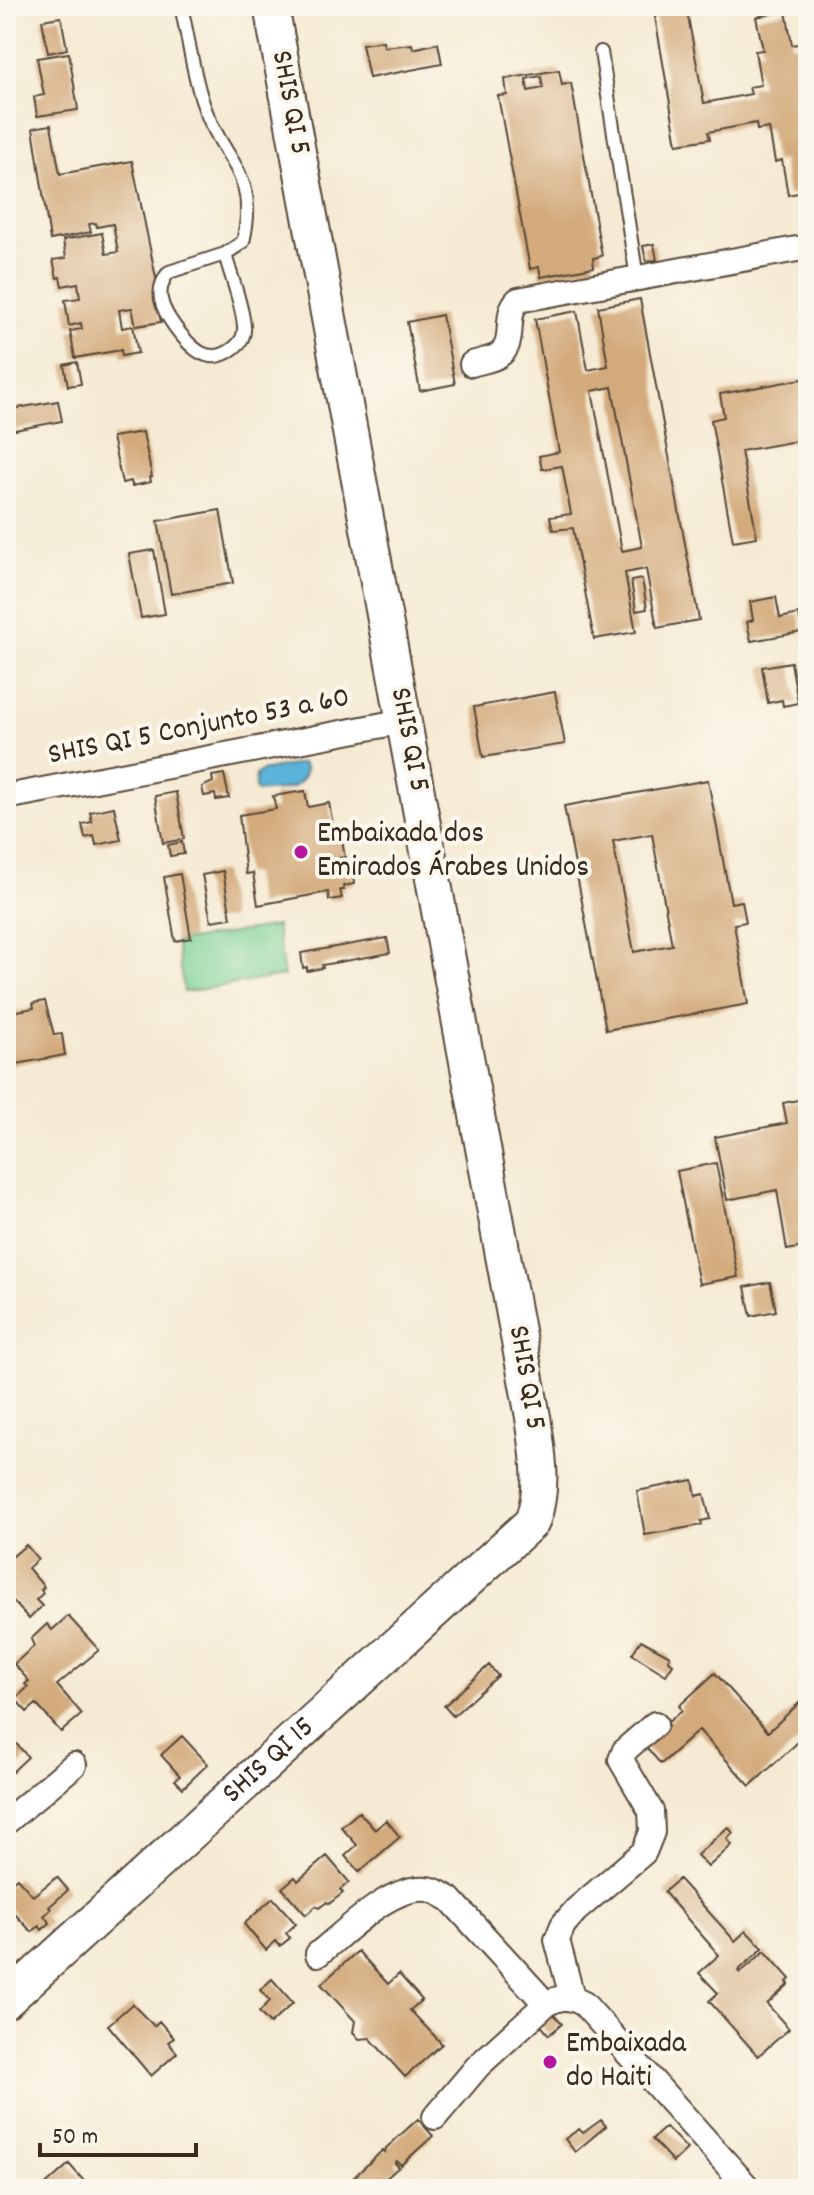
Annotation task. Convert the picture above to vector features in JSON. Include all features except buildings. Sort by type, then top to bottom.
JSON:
[{"type":"street","name":"SHIS QI 5","points":[[271,6],[533,1417],[540,1465],[540,1502],[532,1522]]},
{"type":"street","points":[[472,364],[498,356],[506,347],[512,307],[518,300],[808,247]]},
{"type":"street","name":"SHIS QI 5 Conjunto 53 a 60","points":[[6,797],[404,721]]},
{"type":"street","name":"SHIS QI 15","points":[[10,1988],[532,1522]]},
{"type":"street","points":[[572,1997],[557,1940],[563,1925],[576,1910],[644,1852],[652,1832],[651,1811],[621,1760],[625,1750],[655,1724]]},
{"type":"street","points":[[6,1822],[74,1765]]},
{"type":"street","points":[[318,1954],[388,1899],[411,1890],[430,1889],[450,1899],[546,2004]]},
{"type":"street","points":[[435,2117],[478,2066],[546,2004],[558,1998],[572,1997],[584,2004],[749,2189]]},
{"type":"lane","points":[[181,6],[205,109],[246,186],[249,217],[243,242],[225,254],[169,272],[160,290],[162,307],[191,348],[209,356],[229,352],[241,342],[245,328],[225,254]]},
{"type":"lane","points":[[601,52],[637,278]]},
{"type":"green space","points":[[276,926],[284,976],[184,992],[176,942]]},
{"type":"water","points":[[302,763],[306,769],[299,783],[281,790],[257,792],[256,775],[261,771]]},
{"type":"place","name":"Embaixada dos Emirados Árabes Unidos","points":[[301,852]]},
{"type":"place","name":"Embaixada do Haiti","points":[[550,2062]]}]
